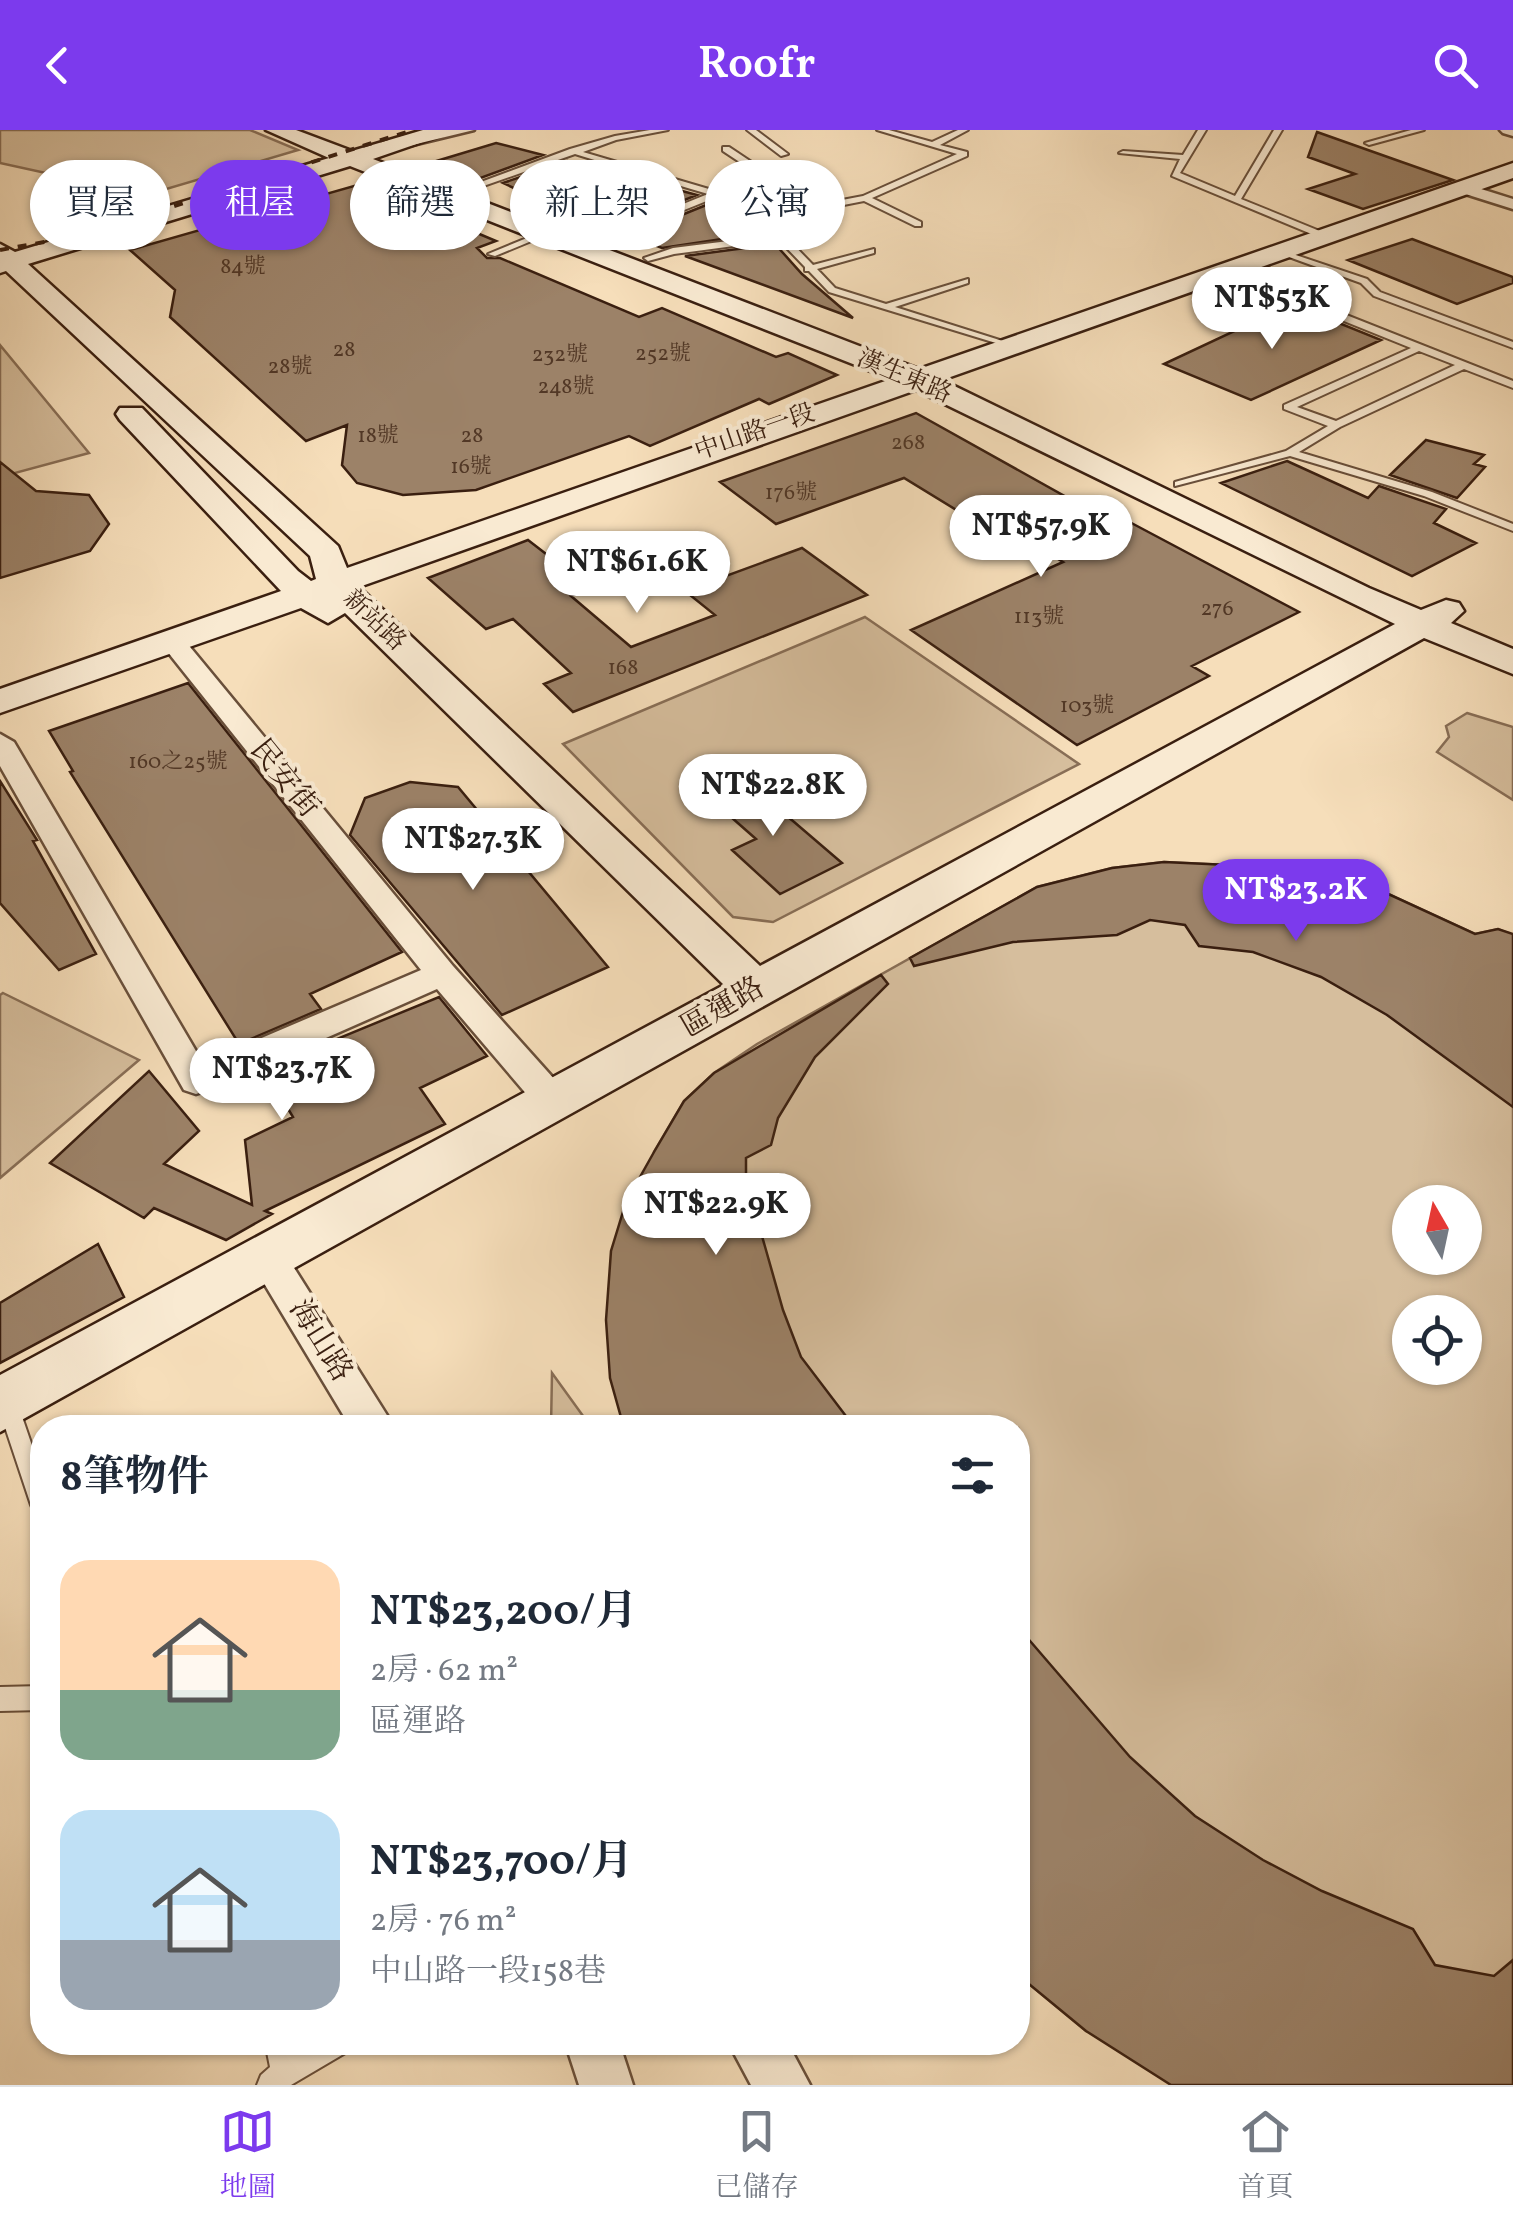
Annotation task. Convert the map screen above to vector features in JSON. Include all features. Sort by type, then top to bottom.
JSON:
[{"type":"street","name":"漢生東路","points":[[277,130],[346,143],[390,160]]},
{"type":"street","points":[[404,142],[446,130]]},
{"type":"street","points":[[2,262],[346,143],[404,142],[466,130]]},
{"type":"street","name":"漢生東路","points":[[346,143],[510,213]]},
{"type":"street","name":"中山路一段","points":[[0,702],[1513,170]]},
{"type":"street","points":[[1462,188],[1513,204]]},
{"type":"street","name":"漢生東路","points":[[603,250],[925,374],[1186,514],[1437,618],[1513,642]]},
{"type":"street","name":"漢生東路","points":[[628,250],[1179,484],[1437,618],[1513,663]]},
{"type":"street","name":"新站路","points":[[2,262],[318,589],[326,611],[740,999]]},
{"type":"street","name":"新站路","points":[[2,262],[326,553],[318,589]]},
{"type":"street","name":"區運路","points":[[4,1403],[266,1255],[1437,618]]},
{"type":"street","name":"民安街","points":[[172,641],[442,974],[552,1100]]},
{"type":"street","points":[[0,742],[196,1081],[442,974]]},
{"type":"street","name":"海山路","points":[[266,1255],[366,1415]]},
{"type":"street","points":[[596,2055],[606,2085]]},
{"type":"street","points":[[763,2055],[782,2085]]},
{"type":"lane","points":[[490,181],[614,138],[664,130]]},
{"type":"lane","points":[[751,130],[784,154]]},
{"type":"lane","points":[[845,202],[865,198],[964,154],[881,130]]},
{"type":"lane","points":[[932,145],[964,130]]},
{"type":"lane","points":[[1184,130],[1202,130]]},
{"type":"lane","points":[[1202,130],[1175,174],[1324,236]]},
{"type":"lane","points":[[1237,199],[1278,130]]},
{"type":"lane","points":[[1369,143],[1420,130]]},
{"type":"lane","points":[[726,148],[744,160]]},
{"type":"lane","points":[[572,152],[597,160]]},
{"type":"lane","points":[[1123,153],[1183,157]]},
{"type":"lane","points":[[685,186],[716,194],[685,207]]},
{"type":"lane","points":[[865,198],[918,224]]},
{"type":"lane","points":[[492,254],[510,242]]},
{"type":"lane","points":[[648,258],[705,246]]},
{"type":"lane","points":[[793,250],[832,290],[1006,346]]},
{"type":"lane","points":[[808,269],[870,251]]},
{"type":"lane","points":[[1281,251],[1364,281],[1377,294],[1513,344]]},
{"type":"lane","points":[[1225,270],[1513,385]]},
{"type":"lane","points":[[886,307],[965,281]]},
{"type":"lane","points":[[1336,425],[1288,407],[1420,347]]},
{"type":"lane","points":[[1179,484],[1290,453],[1336,425],[1464,366]]},
{"type":"lane","points":[[1290,453],[1428,494],[1513,528]]},
{"type":"lane","points":[[4,1403],[30,1473]]},
{"type":"lane","points":[[0,1698],[30,1698]]},
{"type":"lane","points":[[278,2078],[316,2055]]},
{"type":"shaded area","points":[[0,130],[250,130],[298,150],[264,160],[190,160],[190,182],[170,188],[170,160],[30,160],[30,170],[0,163]]},
{"type":"shaded area","points":[[0,345],[89,453],[0,477]]},
{"type":"shaded area","points":[[865,617],[1079,764],[773,922],[733,917],[563,744]]},
{"type":"shaded area","points":[[1467,713],[1513,727],[1513,800],[1437,752],[1449,737],[1446,726]]},
{"type":"shaded area","points":[[1164,862],[1273,867],[1384,892],[1475,934],[1498,929],[1513,935],[1513,2085],[1086,2031],[1030,1985],[1030,1415],[625,1415],[654,1152],[684,1101],[714,1073],[757,1044],[1037,887],[1112,868]]},
{"type":"shaded area","points":[[3,993],[139,1060],[0,1178],[0,995]]},
{"type":"shaded area","points":[[552,1373],[582,1415],[551,1415]]},
{"type":"building","points":[[1317,132],[1453,180],[1363,209],[1308,189],[1355,174],[1308,157]]},
{"type":"building","points":[[496,143],[543,155],[510,160],[510,167],[490,174],[490,160],[440,160]]},
{"type":"building","points":[[350,187],[350,250],[479,250],[487,258],[500,258],[639,317],[662,308],[776,357],[788,353],[837,375],[769,404],[759,399],[650,446],[629,436],[476,490],[403,495],[357,483],[342,465],[347,425],[306,441],[170,317],[175,290],[130,250],[170,250],[170,239],[190,233],[190,250],[330,250],[330,193]]},
{"type":"building","points":[[705,205],[705,242],[685,245],[685,214]]},
{"type":"building","points":[[1412,239],[1513,277],[1513,283],[1457,304],[1348,260]]},
{"type":"building","points":[[730,250],[780,250],[853,318],[685,256]]},
{"type":"building","points":[[1292,304],[1381,340],[1251,400],[1164,364]]},
{"type":"building","points":[[916,413],[1111,522],[1122,518],[1299,612],[1192,666],[1209,676],[1077,745],[911,630],[1063,562],[988,517],[976,522],[904,478],[776,524],[720,482]]},
{"type":"building","points":[[1426,440],[1484,455],[1474,464],[1485,467],[1457,498],[1390,475]]},
{"type":"building","points":[[1287,461],[1368,498],[1379,486],[1446,509],[1434,523],[1476,543],[1412,576],[1221,483]]},
{"type":"building","points":[[0,462],[36,491],[89,495],[109,524],[90,551],[0,578]]},
{"type":"building","points":[[528,540],[590,588],[571,596],[631,647],[715,615],[685,591],[802,548],[867,595],[573,712],[544,684],[571,673],[513,619],[486,629],[428,578]]},
{"type":"building","points":[[188,683],[402,952],[310,994],[321,1009],[239,1044],[70,772],[73,771],[49,731]]},
{"type":"building","points":[[739,779],[842,863],[780,894],[732,850],[756,839],[706,795]]},
{"type":"building","points":[[0,781],[37,840],[33,841],[96,954],[59,970],[0,903]]},
{"type":"building","points":[[410,782],[458,787],[608,967],[502,1015],[350,835],[365,798]]},
{"type":"building","points":[[1164,862],[1273,867],[1329,877],[1384,892],[1475,934],[1498,929],[1513,934],[1513,1107],[1387,1015],[1321,977],[1253,952],[1199,946],[1185,925],[1150,920],[1117,935],[1013,942],[914,966],[910,958],[1037,887],[1112,868]]},
{"type":"building","points":[[881,975],[888,984],[815,1057],[778,1118],[771,1145],[746,1158],[746,1188],[763,1201],[762,1236],[801,1357],[845,1415],[620,1415],[610,1378],[606,1320],[611,1251],[626,1202],[654,1152],[684,1101],[714,1073]]},
{"type":"building","points":[[439,997],[487,1056],[420,1088],[445,1124],[265,1211],[272,1214],[226,1240],[154,1208],[144,1218],[50,1163],[149,1071],[199,1131],[164,1164],[252,1205],[245,1140],[293,1117],[264,1069]]},
{"type":"building","points":[[98,1244],[124,1297],[0,1363],[0,1303]]},
{"type":"building","points":[[1030,1641],[1130,1757],[1195,1816],[1263,1860],[1322,1891],[1413,1929],[1435,1965],[1494,1976],[1513,1960],[1513,2085],[1171,2085],[1086,2031],[1030,1985]]},
{"type":"railway","points":[[0,250],[83,235],[413,130]]}]
